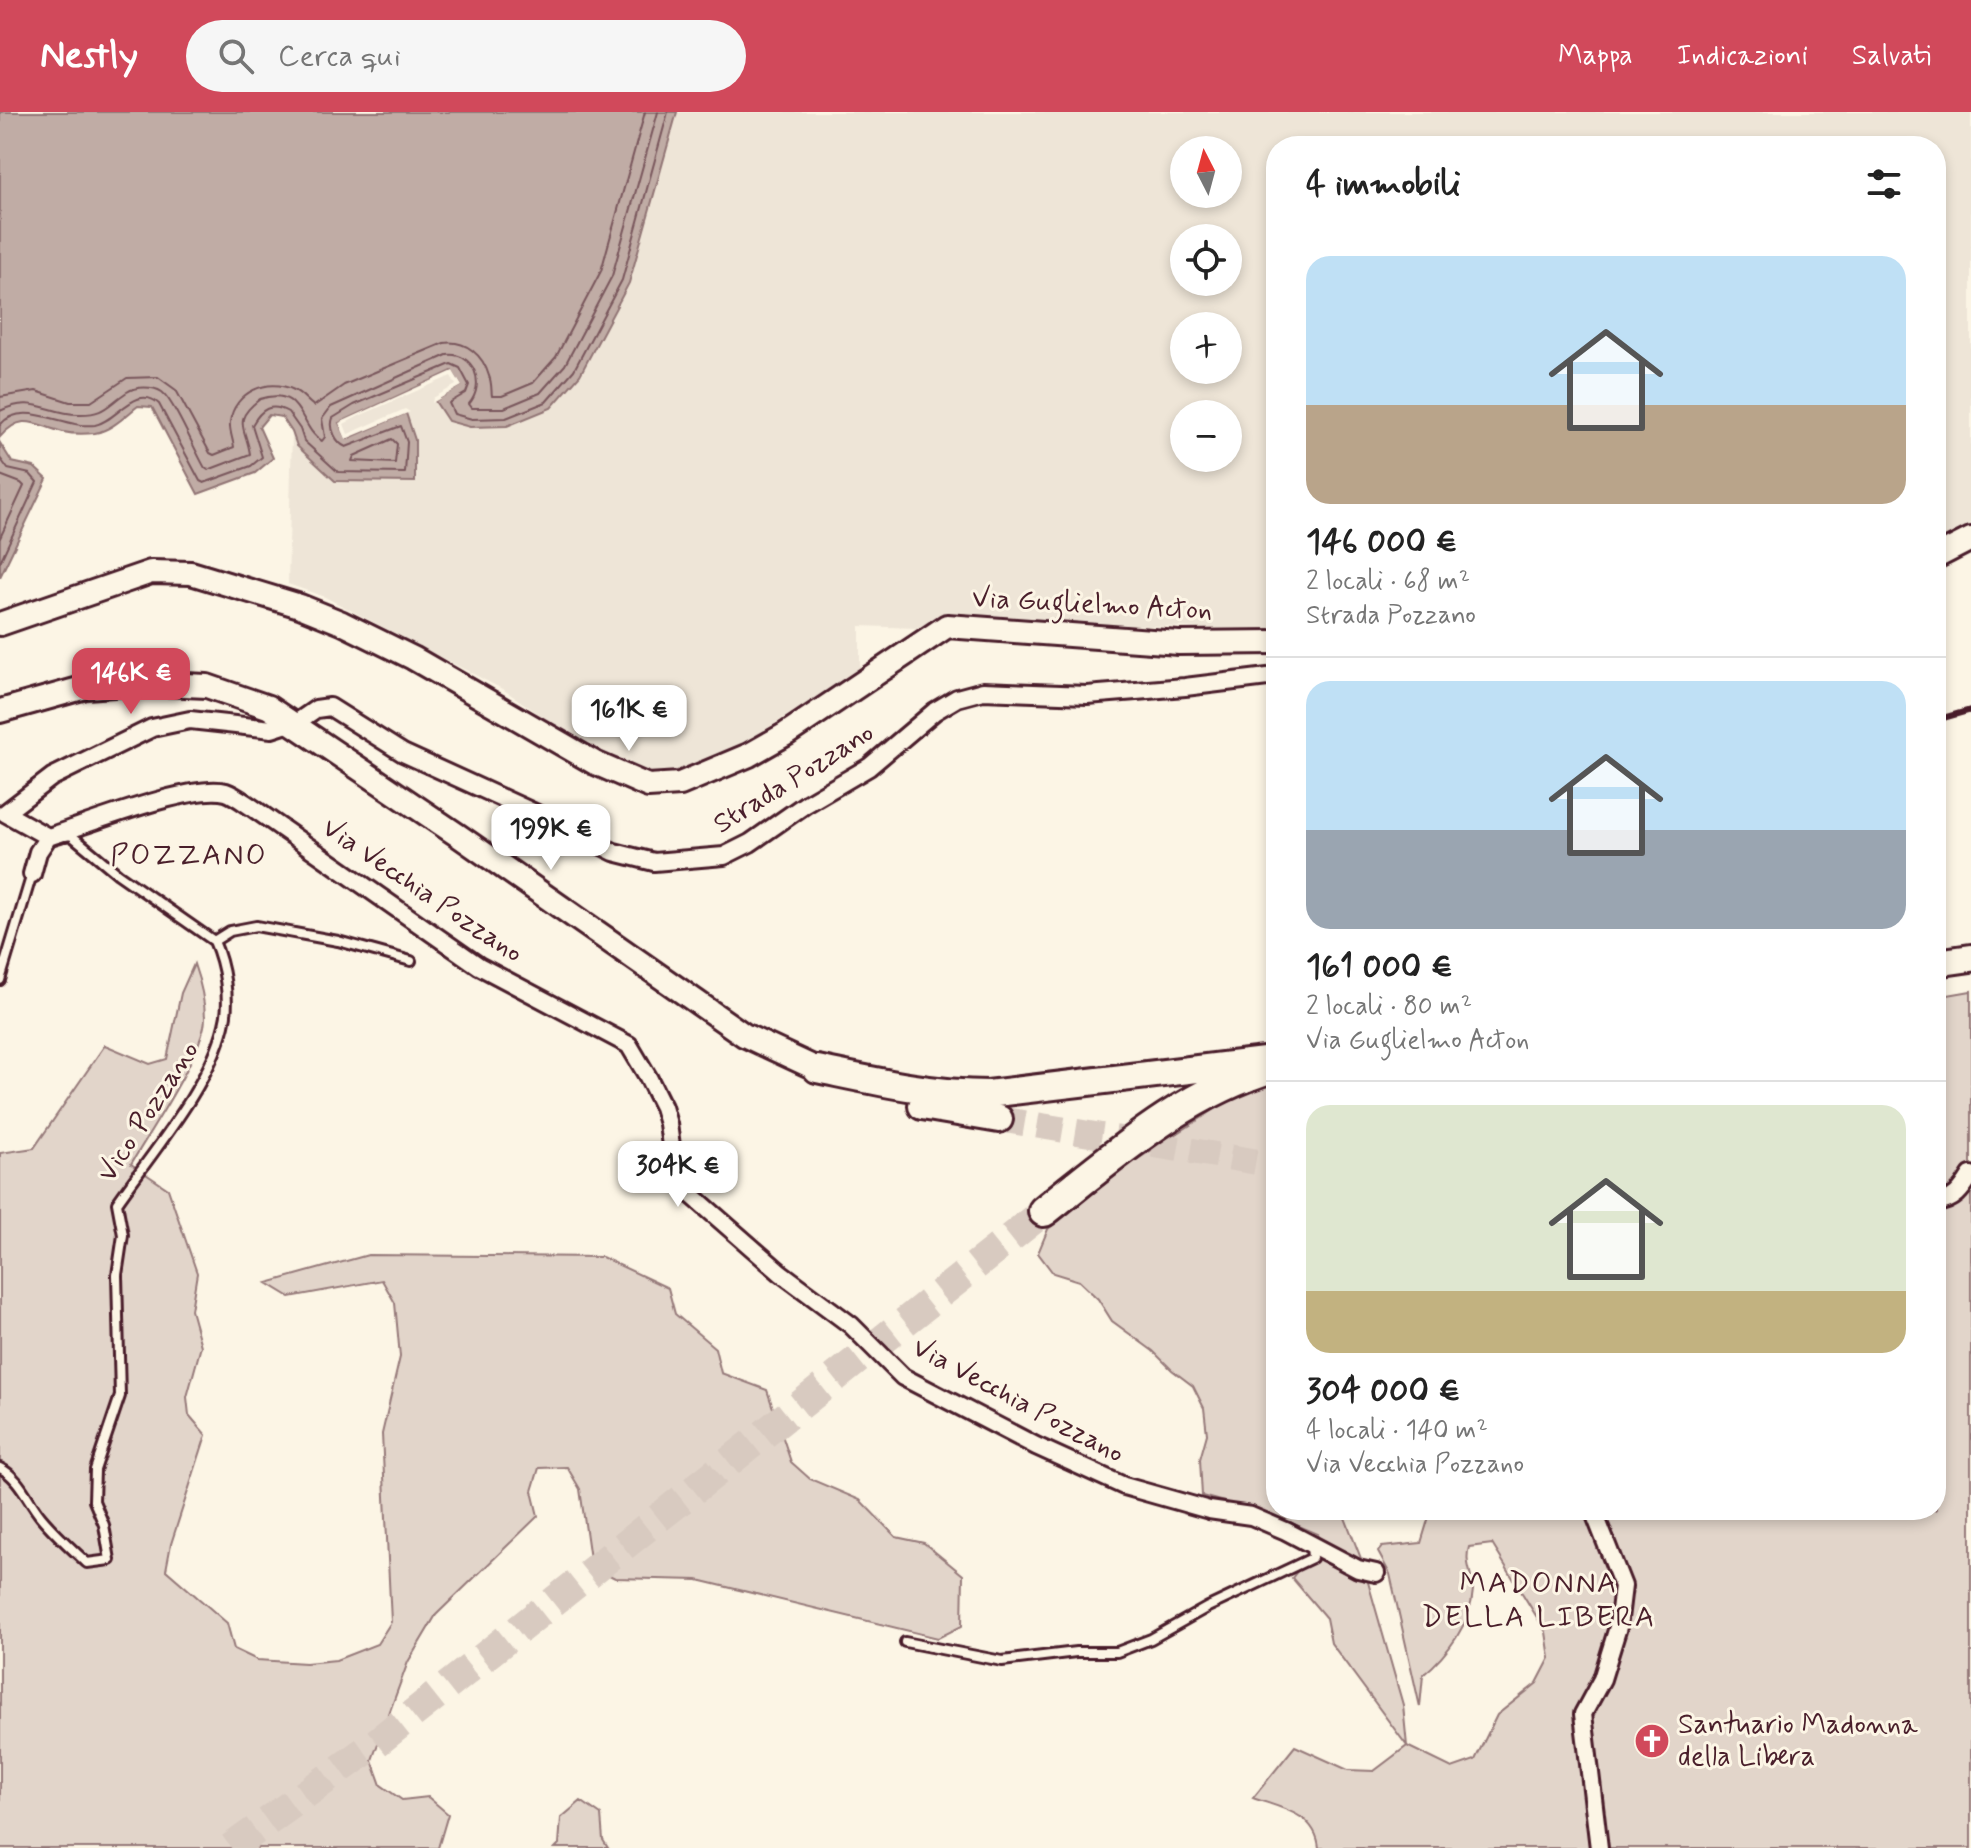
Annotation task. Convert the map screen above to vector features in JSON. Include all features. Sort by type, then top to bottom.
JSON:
[{"type":"highway","points":[[1044,1211],[1147,1130],[1179,1109],[1237,1079],[1266,1069]]},
{"type":"main road","points":[[1946,962],[1971,958]]},
{"type":"main road","points":[[817,1069],[906,1088],[950,1094],[988,1094],[1266,1060]]},
{"type":"main road","points":[[817,1069],[885,1096],[999,1119]]},
{"type":"street","points":[[1946,552],[1971,539]]},
{"type":"street","name":"Via Guglielmo Acton","points":[[0,624],[151,572],[191,573],[300,606],[342,623],[413,658],[595,763],[648,786],[680,784],[749,755],[786,734],[947,626],[1179,643],[1266,642]]},
{"type":"street","name":"Strada Pozzano","points":[[48,837],[5,813],[52,777],[152,728],[190,720],[272,729],[293,724],[316,709],[330,707],[403,753],[614,852],[654,862],[724,856],[750,843],[806,804],[869,767],[935,711],[957,698],[983,691],[1087,695],[1266,677]]},
{"type":"street","points":[[0,711],[86,687],[141,683],[207,686],[268,707],[744,1035],[817,1069]]},
{"type":"street","name":"Via Vecchia Pozzano","points":[[48,837],[162,800],[190,794],[226,792],[479,966],[629,1045],[663,1107],[675,1175],[686,1190],[781,1273],[851,1325],[903,1377],[1036,1446],[1124,1486],[1209,1510],[1251,1516],[1358,1569],[1376,1573]]},
{"type":"street","points":[[32,874],[38,852],[48,837]]},
{"type":"street","points":[[1946,1201],[1959,1195],[1971,1175]]},
{"type":"street","points":[[1597,1520],[1623,1586],[1618,1627],[1602,1679],[1583,1714],[1599,1848]]},
{"type":"lane","points":[[48,837],[71,835],[118,874],[214,941],[230,931],[256,926],[338,941],[411,961]]},
{"type":"lane","points":[[0,980],[32,874]]},
{"type":"lane","name":"Vico Pozzano","points":[[0,1468],[16,1480],[38,1513],[87,1563],[110,1560],[110,1547],[94,1501],[95,1470],[120,1396],[117,1275],[123,1235],[117,1203],[204,1079],[224,1026],[227,1010],[221,957],[214,941]]},
{"type":"lane","points":[[905,1642],[1002,1661],[1076,1652],[1117,1652],[1151,1639],[1208,1607],[1312,1558],[1311,1544]]},
{"type":"shaded area","points":[[677,112],[1971,112],[1971,526],[1946,540],[1946,136],[1266,136],[1266,631],[949,618],[931,621],[917,628],[860,626],[860,670],[710,764],[688,770],[656,774],[626,770],[504,690],[325,597],[288,584],[292,432],[453,371],[580,375],[629,283]]},
{"type":"shaded area","points":[[194,964],[204,1005],[202,1033],[186,1071],[131,1164],[168,1189],[197,1273],[191,1310],[201,1346],[187,1397],[189,1415],[206,1435],[171,1544],[166,1570],[227,1623],[234,1649],[257,1660],[306,1663],[336,1660],[377,1644],[391,1622],[382,1434],[400,1357],[395,1303],[382,1280],[290,1297],[267,1283],[368,1255],[602,1257],[668,1288],[675,1314],[715,1348],[721,1373],[767,1390],[791,1462],[810,1479],[860,1500],[896,1537],[924,1543],[963,1575],[962,1626],[938,1638],[698,1580],[615,1578],[591,1566],[580,1489],[567,1467],[539,1468],[532,1491],[538,1516],[436,1615],[408,1662],[372,1760],[381,1785],[402,1800],[428,1797],[448,1814],[438,1848],[0,1848],[0,1153],[34,1148],[105,1045],[150,1064],[167,1059],[181,993]]},
{"type":"shaded area","points":[[1971,991],[1971,1848],[1319,1848],[1316,1836],[1304,1819],[1253,1798],[1295,1746],[1348,1770],[1374,1771],[1407,1746],[1452,1768],[1475,1760],[1497,1715],[1537,1683],[1550,1658],[1546,1632],[1492,1544],[1469,1547],[1473,1590],[1468,1615],[1449,1648],[1423,1675],[1420,1707],[1390,1574],[1378,1552],[1382,1547],[1421,1543],[1428,1520],[1946,1520],[1946,995]]},
{"type":"shaded area","points":[[1266,1083],[1266,1514],[1202,1496],[1200,1459],[1207,1434],[1204,1408],[1193,1386],[1112,1321],[1098,1299],[1079,1281],[1053,1273],[1038,1253],[1048,1229],[1127,1166],[1223,1104]]},
{"type":"shaded area","points":[[1285,1520],[1346,1520],[1362,1561],[1403,1705],[1407,1746],[1331,1643],[1326,1618],[1292,1578],[1308,1557],[1318,1534]]},
{"type":"shaded area","points":[[581,1801],[601,1815],[603,1840],[608,1848],[555,1848],[559,1844],[561,1818]]},
{"type":"water","points":[[0,112],[677,112],[629,283],[580,375],[551,408],[507,426],[470,427],[448,421],[435,401],[461,386],[452,371],[339,423],[347,439],[406,413],[415,440],[415,482],[335,481],[297,446],[282,417],[269,415],[259,427],[273,458],[255,473],[198,494],[152,407],[138,406],[113,426],[95,433],[67,433],[23,422],[0,437]]},
{"type":"water","points":[[0,443],[12,462],[34,467],[47,479],[0,577]]},
{"type":"pier","points":[[453,371],[462,386],[432,403],[433,398],[456,385],[451,376],[359,416],[344,424],[348,434],[405,409],[410,412],[346,439],[339,423]]},
{"type":"tunnel","points":[[999,1119],[1266,1163]]},
{"type":"tunnel","points":[[231,1848],[376,1743],[1044,1211]]},
{"type":"railway","points":[[1946,717],[1971,710]]},
{"type":"place","name":"Santuario Madonna della Libera","points":[[1652,1741]]},
{"type":"district","name":"POZZANO","points":[[189,855]]},
{"type":"district","name":"MADONNA DELLA LIBERA","points":[[1539,1600]]}]
